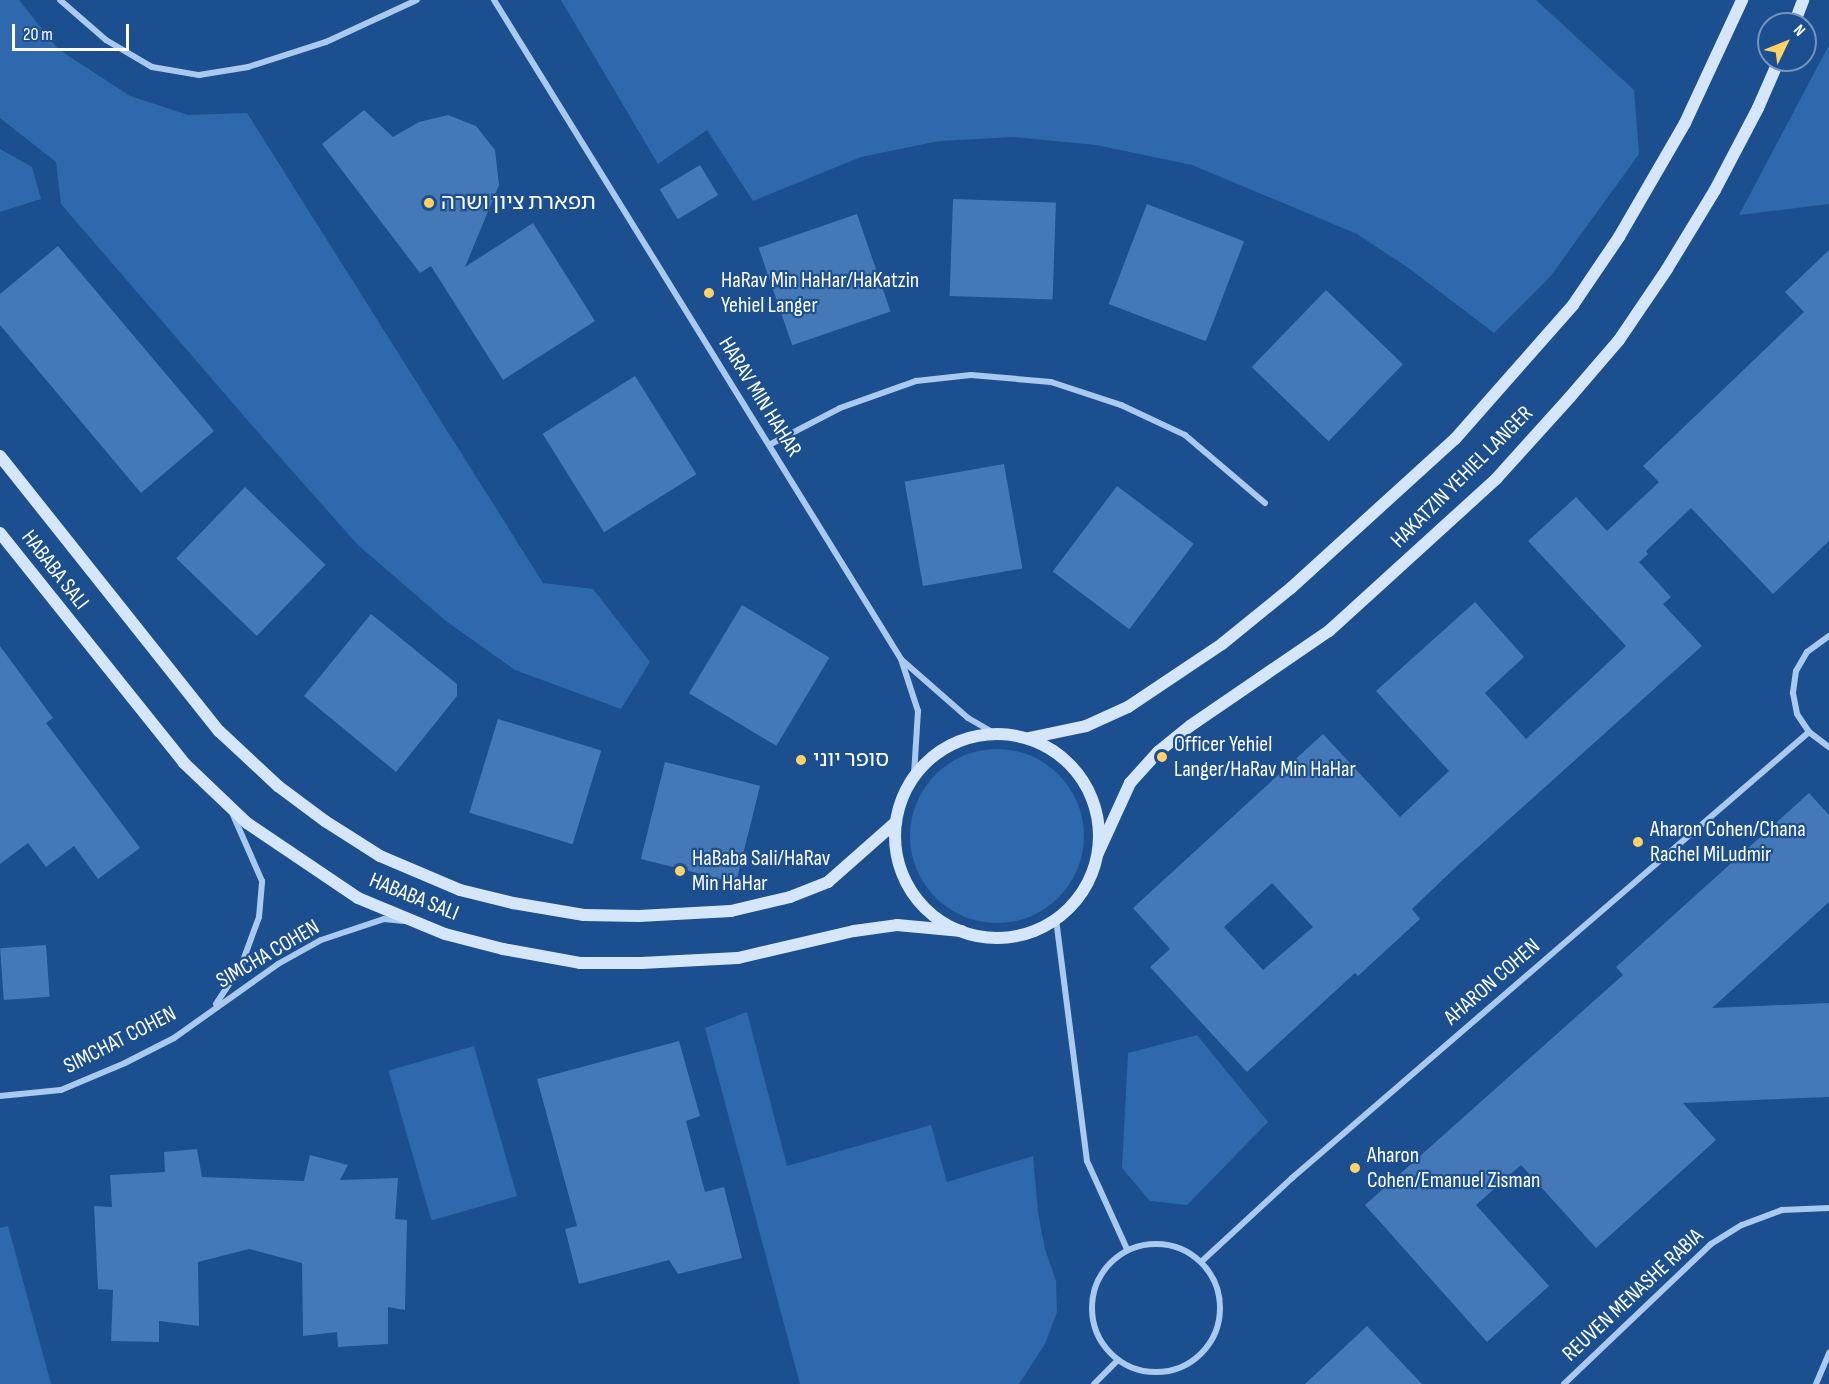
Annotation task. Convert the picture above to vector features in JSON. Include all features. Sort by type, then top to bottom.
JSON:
[{"type":"street","points":[[60,0],[106,40],[152,67],[199,75],[248,67],[326,42],[417,0]]},
{"type":"street","name":"HARAV MIN HAHAR","points":[[494,0],[901,659],[918,711],[914,775]]},
{"type":"street","name":"HAKATZIN YEHIEL LANGER","points":[[1029,738],[1086,726],[1128,707],[1222,644],[1300,580],[1455,439],[1573,305],[1619,237],[1685,123],[1742,0]]},
{"type":"street","name":"HAKATZIN YEHIEL LANGER","points":[[1098,853],[1130,783],[1158,752],[1191,726],[1329,632],[1496,479],[1570,397],[1619,340],[1667,269],[1715,190],[1758,108],[1774,72]]},
{"type":"street","points":[[769,445],[840,408],[916,381],[971,375],[1051,382],[1121,405],[1185,435],[1264,503]]},
{"type":"street","name":"HABABA SALI","points":[[0,456],[219,731],[278,786],[325,820],[380,856],[460,890],[513,903],[584,915],[639,916],[731,911],[790,897],[828,882],[896,822]]},
{"type":"street","name":"HABABA SALI","points":[[0,533],[184,764],[248,823],[299,860],[358,898],[445,934],[491,946],[580,963],[738,958],[854,931],[897,925],[962,932]]},
{"type":"street","points":[[1829,636],[1807,652],[1796,671],[1793,693],[1797,714],[1809,732],[1829,747]]},
{"type":"street","name":"HARAV MIN HAHAR","points":[[901,659],[968,718],[994,733]]},
{"type":"street","name":"AHARON COHEN","points":[[1201,1262],[1292,1178],[1809,732]]},
{"type":"street","points":[[994,733],[1029,738],[1055,751],[1077,771],[1092,796],[1099,824],[1098,853],[1090,879],[1076,902],[1056,919],[1027,934],[994,938],[962,932],[933,915],[910,889],[897,857],[896,822],[902,798],[914,775],[936,753],[963,739],[994,733]]},
{"type":"street","name":"SIMCHA COHEN","points":[[214,1007],[241,966],[259,917],[262,881],[228,805]]},
{"type":"street","points":[[1056,919],[1088,1161],[1127,1249]]},
{"type":"street","name":"SIMCHA COHEN","points":[[214,1007],[278,964],[321,940],[384,920],[417,922]]},
{"type":"street","name":"SIMCHAT COHEN","points":[[0,1096],[60,1090],[124,1063],[174,1038],[214,1007]]},
{"type":"street","name":"REUVEN MENASHE RABIA","points":[[1564,1384],[1711,1244],[1742,1225],[1782,1210],[1829,1208]]},
{"type":"street","points":[[1147,1243],[1167,1243],[1185,1250],[1201,1262],[1214,1279],[1220,1299],[1220,1321],[1212,1341],[1198,1357],[1179,1368],[1159,1372],[1137,1370],[1118,1360],[1102,1344],[1093,1324],[1091,1302],[1097,1280],[1109,1262],[1127,1249],[1147,1243]]},
{"type":"street","points":[[1816,1384],[1829,1353]]},
{"type":"street","points":[[1094,1384],[1118,1360]]},
{"type":"shaded area","points":[[0,0],[19,0],[58,49],[130,96],[188,115],[247,113],[543,583],[593,589],[650,662],[621,709],[515,670],[446,621],[358,545],[263,438],[61,204],[56,162],[0,118]]},
{"type":"shaded area","points":[[561,0],[1536,0],[1634,90],[1639,154],[1550,277],[1494,333],[1410,269],[1357,234],[1192,165],[1096,145],[1013,137],[939,141],[861,157],[753,201],[707,130],[658,164]]},
{"type":"shaded area","points":[[1829,45],[1829,204],[1739,215],[1815,72],[1817,72]]},
{"type":"shaded area","points":[[0,149],[32,167],[41,199],[0,212]]},
{"type":"shaded area","points":[[997,749],[1030,756],[1045,764],[1058,775],[1069,788],[1077,803],[1084,836],[1077,869],[1069,884],[1058,897],[1045,908],[1030,916],[997,923],[964,916],[949,908],[936,897],[925,884],[917,869],[910,836],[917,803],[925,788],[936,775],[949,764],[964,756]]},
{"type":"shaded area","points":[[747,1012],[787,1166],[931,1125],[947,1182],[1033,1156],[1038,1212],[1045,1249],[1056,1281],[1057,1312],[1045,1344],[1019,1384],[800,1384],[705,1028]]},
{"type":"shaded area","points":[[1197,1035],[1268,1122],[1187,1205],[1150,1201],[1122,1168],[1128,1053]]},
{"type":"shaded area","points":[[474,1046],[517,1196],[431,1220],[388,1071]]},
{"type":"shaded area","points":[[8,1226],[51,1384],[0,1384],[0,1228]]},
{"type":"building","points":[[364,110],[393,137],[419,122],[448,115],[476,126],[495,150],[499,185],[465,267],[533,223],[595,321],[503,380],[431,266],[420,273],[322,144]]},
{"type":"building","points":[[700,165],[718,195],[678,219],[660,189]]},
{"type":"building","points":[[953,199],[1056,203],[1053,300],[950,296]]},
{"type":"building","points":[[1147,204],[1244,241],[1206,341],[1109,304]]},
{"type":"building","points":[[857,214],[891,311],[792,345],[759,248]]},
{"type":"building","points":[[58,246],[214,431],[141,493],[0,325],[0,294]]},
{"type":"building","points":[[1829,250],[1829,541],[1773,594],[1691,508],[1646,551],[1648,554],[1639,562],[1671,597],[1663,604],[1702,646],[1456,867],[1412,909],[1420,919],[1358,976],[1355,973],[1247,1072],[1150,967],[1170,949],[1133,908],[1323,734],[1400,817],[1449,771],[1376,691],[1475,602],[1524,657],[1485,693],[1526,739],[1626,646],[1528,541],[1576,497],[1607,531],[1659,482],[1643,466],[1804,312],[1785,292]],"holes":[[[1272,883],[1313,927],[1263,970],[1224,927]]]},
{"type":"building","points":[[1326,290],[1403,364],[1329,441],[1252,367]]},
{"type":"building","points":[[635,376],[696,474],[604,532],[543,434]]},
{"type":"building","points":[[1004,464],[1022,568],[923,586],[905,482]]},
{"type":"building","points":[[1117,486],[1194,544],[1129,629],[1053,571]]},
{"type":"building","points":[[245,487],[326,565],[257,636],[176,558]]},
{"type":"building","points":[[742,605],[829,658],[776,746],[689,693]]},
{"type":"building","points":[[371,614],[457,684],[457,696],[396,772],[304,696]]},
{"type":"building","points":[[0,646],[53,718],[46,723],[140,848],[98,879],[74,846],[46,867],[28,843],[0,864]]},
{"type":"building","points":[[498,719],[601,751],[573,844],[469,813]]},
{"type":"building","points":[[665,762],[760,786],[736,883],[641,859]]},
{"type":"building","points":[[1809,793],[1829,815],[1829,902],[1712,1008],[1829,1003],[1829,1097],[1683,1103],[1716,1140],[1596,1248],[1521,1165],[1476,1205],[1549,1286],[1487,1342],[1365,1205],[1623,975],[1616,967]]},
{"type":"building","points":[[46,945],[50,997],[4,1000],[0,948]]},
{"type":"building","points":[[679,1041],[700,1116],[686,1121],[705,1192],[724,1187],[742,1258],[678,1274],[669,1260],[579,1284],[565,1229],[577,1226],[537,1079]]},
{"type":"building","points":[[197,1149],[202,1177],[304,1181],[310,1155],[348,1165],[340,1180],[398,1178],[395,1219],[407,1220],[405,1310],[388,1307],[388,1344],[338,1347],[337,1332],[303,1336],[302,1263],[249,1249],[198,1262],[199,1326],[159,1321],[159,1342],[111,1341],[113,1290],[98,1289],[94,1206],[112,1207],[110,1175],[165,1172],[164,1152]]},
{"type":"building","points":[[1367,1326],[1422,1384],[1305,1384]]},
{"type":"place","name":"תפארת ציון ושרה","points":[[429,203]]},
{"type":"place","name":"HaRav Min HaHar/HaKatzin Yehiel Langer","points":[[709,293]]},
{"type":"place","name":"Officer Yehiel Langer/HaRav Min HaHar","points":[[1162,757]]},
{"type":"place","name":"סופר יוני","points":[[801,760]]},
{"type":"place","name":"Aharon Cohen/Chana Rachel MiLudmir","points":[[1638,842]]},
{"type":"place","name":"HaBaba Sali/HaRav Min HaHar","points":[[680,871]]},
{"type":"place","name":"Aharon Cohen/Emanuel Zisman","points":[[1355,1168]]}]
